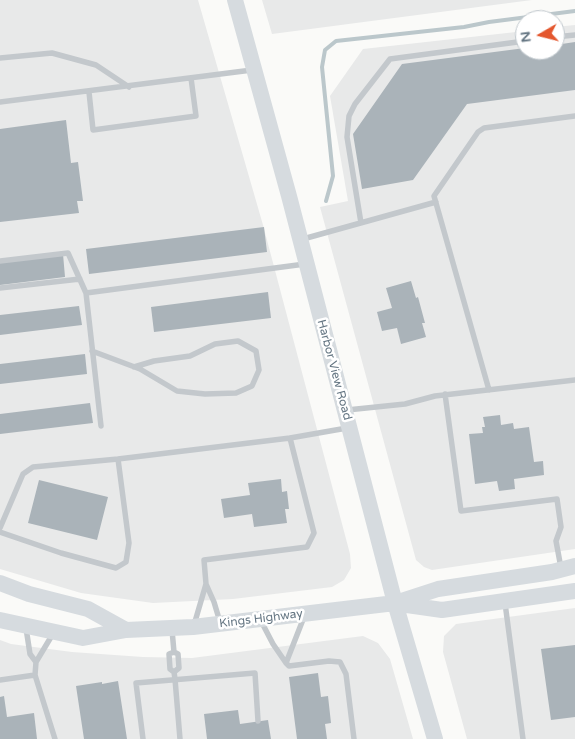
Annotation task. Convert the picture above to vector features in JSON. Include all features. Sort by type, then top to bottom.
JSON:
[{"type":"main road","name":"Harbor View Road","points":[[235,0],[301,240],[395,603],[435,739]]},
{"type":"main road","name":"Kings Highway","points":[[0,620],[83,638],[126,630],[193,627],[395,603],[438,589],[568,568]]},
{"type":"main road","points":[[0,583],[29,594],[88,609],[126,630]]},
{"type":"main road","name":"Kings Highway","points":[[395,603],[442,610],[575,591]]},
{"type":"main road","points":[[0,595],[6,597],[29,594]]},
{"type":"lane","points":[[361,223],[347,138],[349,116],[355,104],[390,59],[515,42]]},
{"type":"lane","points":[[0,58],[52,53],[96,65],[129,87]]},
{"type":"lane","points":[[0,102],[254,70]]},
{"type":"lane","points":[[89,92],[93,130],[196,116],[191,78]]},
{"type":"lane","points":[[489,390],[434,196],[478,132],[484,128],[575,116]]},
{"type":"lane","points":[[301,240],[436,202]]},
{"type":"lane","points":[[0,261],[68,253],[86,293],[100,426]]},
{"type":"lane","points":[[86,293],[307,264]]},
{"type":"lane","points":[[0,288],[80,279]]},
{"type":"lane","points":[[92,351],[134,367],[177,391],[205,394],[236,393],[252,386],[259,370],[256,351],[238,341],[215,344],[190,356],[154,361],[134,367]]},
{"type":"lane","points":[[345,410],[405,404],[445,394],[575,380]]},
{"type":"lane","points":[[445,394],[461,511],[557,499],[561,527],[556,541],[568,568]]},
{"type":"lane","points":[[0,528],[23,474],[33,467],[118,459],[290,438],[349,427]]},
{"type":"lane","points":[[220,624],[214,602],[206,584],[204,560],[307,547],[314,533],[290,438]]},
{"type":"lane","points":[[0,532],[61,553],[116,568],[126,562],[128,543],[118,459]]},
{"type":"lane","points":[[193,627],[206,584]]},
{"type":"lane","points":[[505,601],[523,739]]},
{"type":"lane","points":[[286,663],[305,614]]},
{"type":"lane","points":[[260,619],[273,644],[290,666],[329,661],[340,662],[346,674],[354,739]]},
{"type":"lane","points":[[26,626],[30,654],[36,662]]},
{"type":"lane","points":[[172,628],[174,652],[178,654],[179,668],[174,676]]},
{"type":"lane","points":[[54,632],[36,662],[36,675],[55,739]]},
{"type":"lane","points":[[174,652],[169,654],[170,669],[174,676],[180,739]]},
{"type":"lane","points":[[143,739],[136,683],[174,676],[255,672],[258,721]]},
{"type":"lane","points":[[0,680],[36,675]]},
{"type":"shaded area","points":[[0,0],[198,0],[263,225],[350,554],[351,568],[344,580],[332,587],[233,599],[153,603],[81,593],[0,569]]},
{"type":"shaded area","points":[[262,0],[532,0],[272,34]]},
{"type":"shaded area","points":[[575,25],[575,549],[432,570],[424,567],[416,560],[320,207],[348,201],[330,96],[363,49],[515,32],[515,60],[565,60],[565,26]]},
{"type":"shaded area","points":[[575,608],[575,739],[467,739],[443,652],[444,636],[456,624]]},
{"type":"shaded area","points":[[363,636],[378,643],[390,659],[413,739],[0,739],[0,640],[11,644],[72,652],[192,658]]},
{"type":"building","points":[[575,42],[575,90],[467,104],[413,180],[362,189],[353,134],[402,64],[515,49],[515,60],[565,60],[565,44]]},
{"type":"building","points":[[66,120],[71,163],[78,162],[83,201],[77,201],[79,213],[0,222],[0,129]]},
{"type":"building","points":[[264,227],[267,252],[89,274],[86,249]]},
{"type":"building","points":[[63,254],[65,277],[0,285],[0,261]]},
{"type":"building","points":[[411,281],[416,298],[418,297],[425,323],[422,323],[426,337],[401,344],[397,328],[382,331],[377,312],[392,308],[386,288]]},
{"type":"building","points":[[268,292],[271,318],[154,332],[151,307]]},
{"type":"building","points":[[79,306],[82,325],[0,335],[0,315]]},
{"type":"building","points":[[85,354],[87,374],[0,384],[0,364]]},
{"type":"building","points":[[90,403],[93,423],[0,434],[0,414]]},
{"type":"building","points":[[500,415],[501,425],[513,423],[514,429],[529,427],[534,462],[543,461],[544,475],[514,479],[515,489],[499,491],[497,481],[475,484],[469,434],[483,433],[482,427],[485,427],[483,417]]},
{"type":"building","points":[[281,479],[282,492],[287,491],[289,509],[285,509],[287,523],[254,527],[252,514],[224,518],[221,499],[250,495],[248,483]]},
{"type":"building","points":[[39,480],[108,497],[97,540],[28,523]]},
{"type":"building","points":[[575,645],[575,717],[551,720],[541,649]]},
{"type":"building","points":[[318,673],[321,697],[328,696],[331,723],[325,724],[327,739],[297,739],[289,677]]},
{"type":"building","points":[[118,681],[127,739],[84,739],[76,686]]},
{"type":"building","points":[[4,696],[7,717],[34,713],[37,739],[0,739],[0,697]]},
{"type":"building","points":[[238,710],[240,724],[268,720],[271,739],[207,739],[204,714]]},
{"type":"waterway","points":[[326,201],[333,176],[322,67],[325,50],[336,41],[464,27],[575,11]]}]
